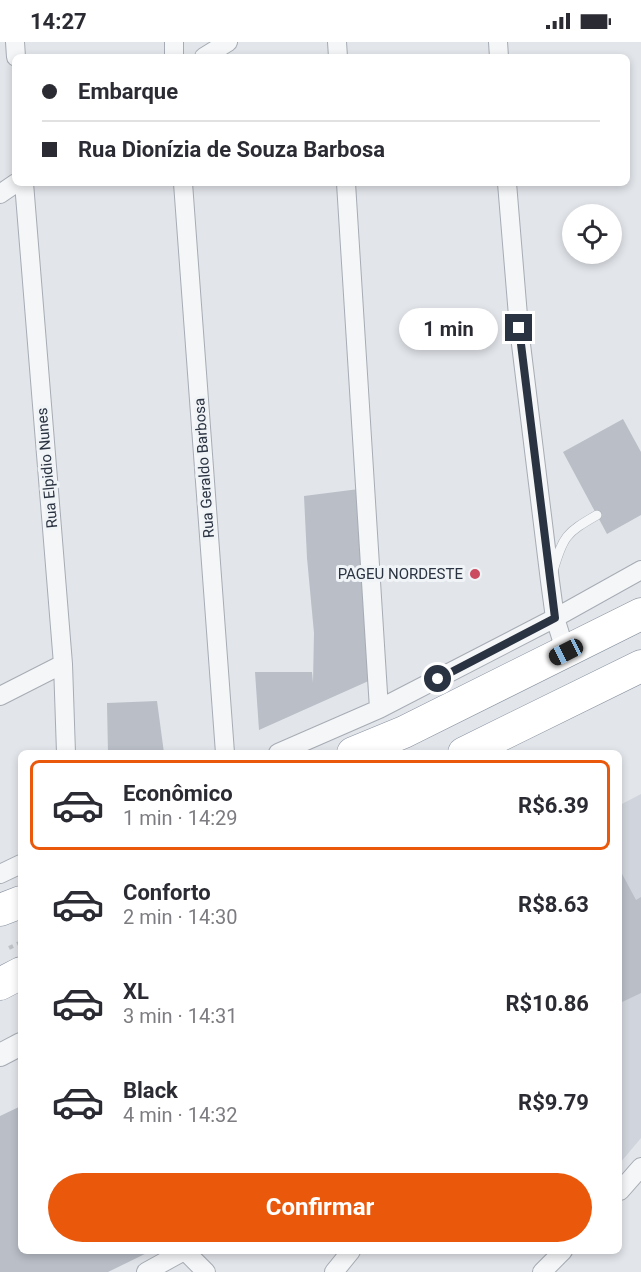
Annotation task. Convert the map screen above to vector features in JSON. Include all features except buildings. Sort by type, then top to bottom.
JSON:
[{"type":"highway","points":[[360,750],[404,732],[641,614]]},
{"type":"highway","points":[[470,750],[641,666]]},
{"type":"highway","points":[[0,910],[18,903]]},
{"type":"highway","points":[[0,984],[18,975]]},
{"type":"street","points":[[209,54],[228,42]]},
{"type":"street","name":"Rua Elpidio Nunes","points":[[24,186],[63,664],[66,750]]},
{"type":"street","name":"Rua Geraldo Barbosa","points":[[183,186],[225,750]]},
{"type":"street","points":[[346,186],[379,709]]},
{"type":"street","points":[[507,186],[519,328],[550,581],[555,618],[566,652]]},
{"type":"street","points":[[285,750],[379,709],[555,618],[641,570]]},
{"type":"street","points":[[0,696],[63,664]]},
{"type":"street","points":[[0,874],[18,865]]},
{"type":"street","points":[[0,1055],[18,1046]]},
{"type":"street","points":[[622,1189],[641,1167]]},
{"type":"street","points":[[146,1272],[179,1254]]},
{"type":"street","points":[[187,1254],[206,1272]]},
{"type":"street","points":[[334,1272],[346,1254]]},
{"type":"street","points":[[543,1272],[559,1254]]},
{"type":"lane","points":[[550,581],[559,551],[568,534],[597,515]]},
{"type":"shaded area","points":[[641,794],[641,1138],[622,1161],[622,804]]},
{"type":"place","name":"PAGEU NORDESTE","points":[[475,574]]},
{"type":"route","points":[[438,679],[555,618],[519,328]]}]
